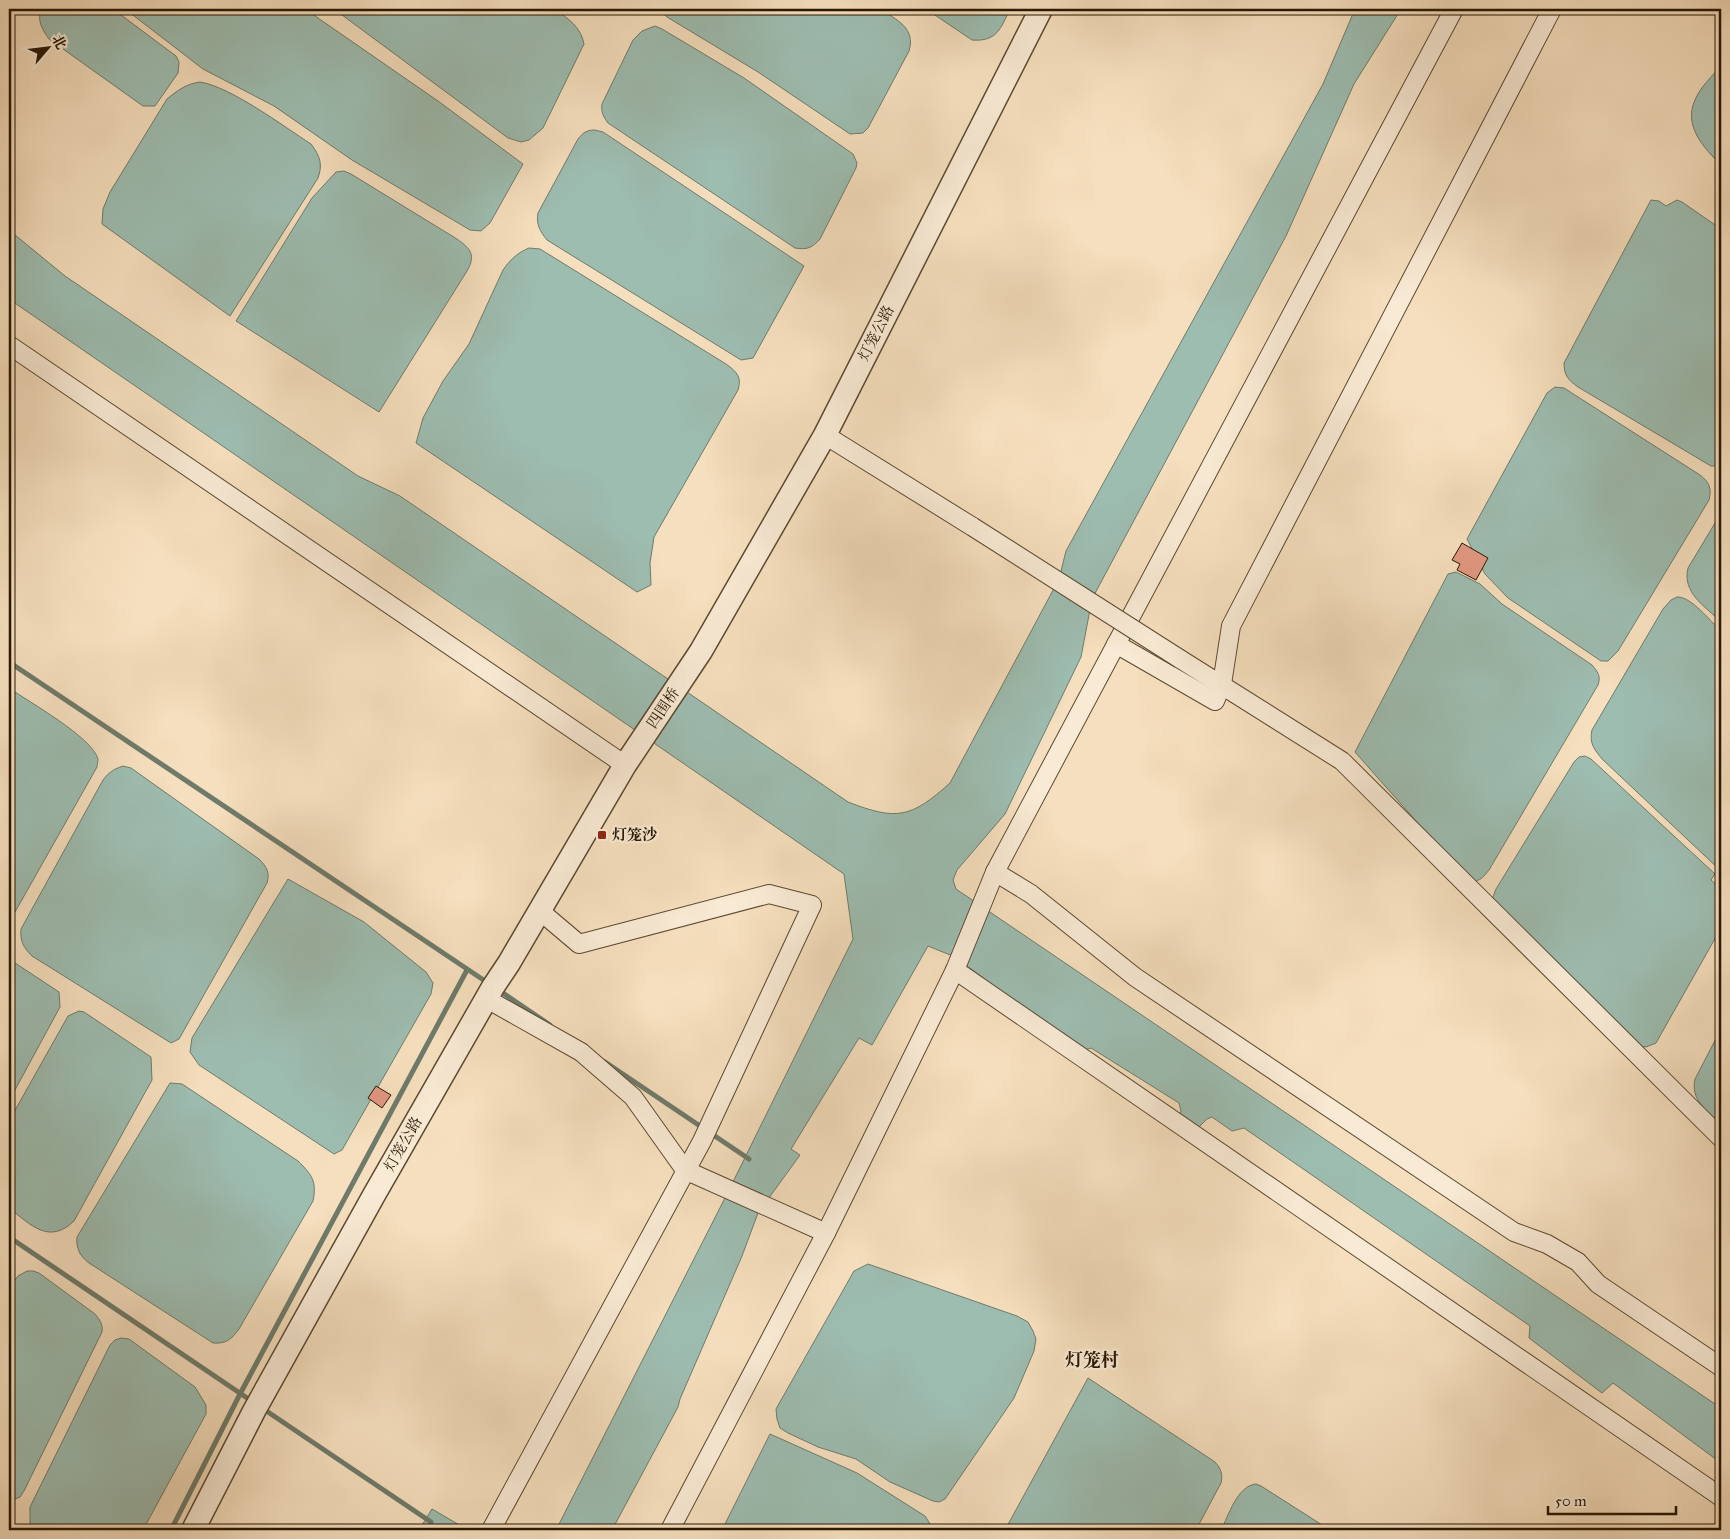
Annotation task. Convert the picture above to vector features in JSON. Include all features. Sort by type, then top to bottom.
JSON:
[{"type":"street","name":"灯笼公路","points":[[700,651],[825,435],[1041,9]]},
{"type":"street","points":[[670,1530],[826,1232],[955,970],[994,872],[1454,9]]},
{"type":"street","points":[[1116,644],[1215,700],[1222,684],[1231,626],[1552,9]]},
{"type":"street","points":[[9,345],[625,765]]},
{"type":"street","points":[[825,435],[1342,761],[1721,1138]]},
{"type":"street","name":"四围桥","points":[[625,765],[700,651]]},
{"type":"street","name":"灯笼公路","points":[[193,1530],[258,1403],[374,1195],[490,993],[625,765]]},
{"type":"street","points":[[994,872],[1032,894],[1135,977],[1514,1232],[1547,1244],[1578,1262],[1598,1284],[1721,1366]]},
{"type":"street","points":[[491,1530],[702,1141],[812,905],[769,894],[579,944],[540,911]]},
{"type":"street","points":[[955,970],[1721,1497]]},
{"type":"street","points":[[490,993],[581,1052],[633,1097],[685,1170],[826,1232]]},
{"type":"shaded area","points":[[41,9],[113,9],[176,56],[179,62],[178,73],[155,106],[143,106],[49,39],[41,25]]},
{"type":"shaded area","points":[[125,9],[305,9],[438,101],[523,164],[490,223],[481,231],[470,230],[352,160],[274,106],[203,69]]},
{"type":"shaded area","points":[[334,9],[554,9],[577,28],[584,44],[543,128],[529,140],[521,142],[508,138]]},
{"type":"shaded area","points":[[659,9],[880,9],[904,26],[910,36],[909,51],[868,128],[863,133],[850,134],[758,72],[667,17]]},
{"type":"shaded area","points":[[926,9],[1010,9],[1001,28],[993,36],[987,39],[972,40]]},
{"type":"shaded area","points":[[1355,9],[1401,9],[1354,84],[1286,236],[1092,599],[1081,657],[1005,814],[957,870],[953,880],[956,889],[1721,1408],[1721,1463],[1613,1383],[1602,1393],[1529,1338],[1530,1326],[1244,1128],[1232,1131],[1212,1117],[1207,1119],[1191,1135],[1177,1121],[1181,1111],[1179,1103],[1091,1048],[1082,1051],[955,957],[928,946],[872,1045],[859,1038],[791,1149],[800,1155],[758,1213],[742,1256],[678,1407],[612,1530],[556,1530],[726,1196],[853,939],[844,874],[9,299],[9,230],[65,276],[358,476],[400,496],[848,802],[879,812],[903,813],[924,803],[950,783],[1059,579],[1066,551],[1323,84]]},
{"type":"shaded area","points":[[655,26],[744,78],[853,154],[857,163],[856,168],[820,239],[809,248],[795,248],[608,123],[603,114],[602,104],[633,40],[642,31]]},
{"type":"shaded area","points":[[1721,65],[1721,165],[1697,136],[1693,128],[1692,110],[1697,95]]},
{"type":"shaded area","points":[[200,82],[213,85],[241,99],[311,144],[317,152],[320,164],[318,178],[230,316],[102,224],[103,209],[110,192],[167,99],[182,88]]},
{"type":"shaded area","points":[[595,130],[603,132],[804,266],[753,358],[741,360],[547,240],[542,234],[538,224],[538,213],[578,139],[585,132]]},
{"type":"shaded area","points":[[344,171],[457,239],[471,253],[471,261],[467,271],[379,412],[236,321],[312,198],[336,172]]},
{"type":"shaded area","points":[[1651,200],[1659,201],[1666,206],[1677,200],[1682,202],[1721,229],[1721,466],[1711,466],[1578,387],[1569,379],[1565,371],[1564,363]]},
{"type":"shaded area","points":[[529,248],[540,249],[726,364],[736,372],[739,378],[738,390],[654,537],[650,563],[651,585],[637,592],[416,443],[423,418],[443,381],[469,344],[503,270],[514,257]]},
{"type":"shaded area","points":[[1555,387],[1564,388],[1700,475],[1706,480],[1710,489],[1709,500],[1618,651],[1608,661],[1601,661],[1508,598],[1485,574],[1467,539],[1547,393]]},
{"type":"shaded area","points":[[1721,513],[1721,622],[1696,598],[1688,585],[1687,577],[1688,568]]},
{"type":"shaded area","points":[[1456,572],[1480,584],[1502,604],[1592,665],[1599,677],[1598,685],[1489,870],[1479,880],[1470,879],[1462,873],[1355,752],[1448,574]]},
{"type":"shaded area","points":[[1677,597],[1683,598],[1694,605],[1721,631],[1721,871],[1602,759],[1592,742],[1592,730],[1663,609],[1671,600]]},
{"type":"shaded area","points":[[9,688],[72,731],[93,750],[98,759],[97,767],[15,912],[9,919]]},
{"type":"shaded area","points":[[1585,756],[1591,759],[1715,874],[1711,880],[1721,889],[1721,928],[1656,1043],[1646,1047],[1640,1046],[1494,905],[1493,897],[1496,889],[1574,762],[1579,757]]},
{"type":"shaded area","points":[[123,766],[131,768],[259,859],[266,867],[268,873],[267,883],[179,1039],[171,1043],[32,956],[24,947],[21,937],[21,929],[103,780],[112,771]]},
{"type":"shaded area","points":[[288,879],[364,922],[426,972],[433,983],[431,994],[342,1150],[334,1154],[199,1065],[190,1052],[192,1038]]},
{"type":"shaded area","points":[[9,959],[59,992],[60,1007],[9,1101]]},
{"type":"shaded area","points":[[79,1011],[84,1012],[151,1057],[152,1080],[74,1221],[65,1228],[48,1232],[33,1226],[9,1208],[9,1121],[68,1016]]},
{"type":"shaded area","points":[[1721,1029],[1721,1125],[1701,1105],[1694,1086],[1695,1079]]},
{"type":"shaded area","points":[[170,1083],[182,1084],[298,1161],[307,1170],[314,1183],[313,1201],[239,1329],[231,1338],[222,1343],[213,1343],[89,1263],[81,1255],[77,1245],[77,1237]]},
{"type":"shaded area","points":[[868,1264],[1017,1316],[1028,1322],[1036,1339],[1034,1351],[1014,1398],[945,1499],[939,1502],[890,1482],[856,1459],[818,1447],[788,1433],[780,1428],[777,1419],[776,1409],[854,1271]]},
{"type":"shaded area","points":[[27,1271],[39,1273],[95,1314],[101,1322],[102,1332],[24,1491],[20,1497],[9,1502],[9,1288],[18,1276]]},
{"type":"shaded area","points":[[121,1338],[129,1339],[195,1387],[206,1405],[206,1414],[143,1530],[39,1530],[30,1524],[30,1507],[110,1345],[115,1340]]},
{"type":"shaded area","points":[[1088,1378],[1215,1462],[1220,1469],[1222,1474],[1221,1483],[1196,1530],[1005,1530]]},
{"type":"shaded area","points":[[770,1434],[857,1473],[925,1516],[934,1530],[722,1530]]},
{"type":"shaded area","points":[[1256,1484],[1330,1530],[1221,1530],[1239,1495],[1249,1486]]},
{"type":"shaded area","points":[[432,1509],[468,1530],[419,1530]]},
{"type":"building","points":[[1462,543],[1488,558],[1476,580],[1457,570],[1460,564],[1452,560]]},
{"type":"building","points":[[376,1086],[391,1095],[382,1108],[368,1098]]},
{"type":"waterway","points":[[9,662],[488,983]]},
{"type":"waterway","points":[[171,1530],[240,1394],[467,970]]},
{"type":"waterway","points":[[497,989],[550,1025]]},
{"type":"waterway","points":[[605,1062],[749,1159]]},
{"type":"waterway","points":[[9,1237],[253,1402]]},
{"type":"waterway","points":[[262,1408],[431,1522]]},
{"type":"place","name":"灯笼沙","points":[[602,835]]},
{"type":"district","name":"灯笼村","points":[[1092,1360]]}]
